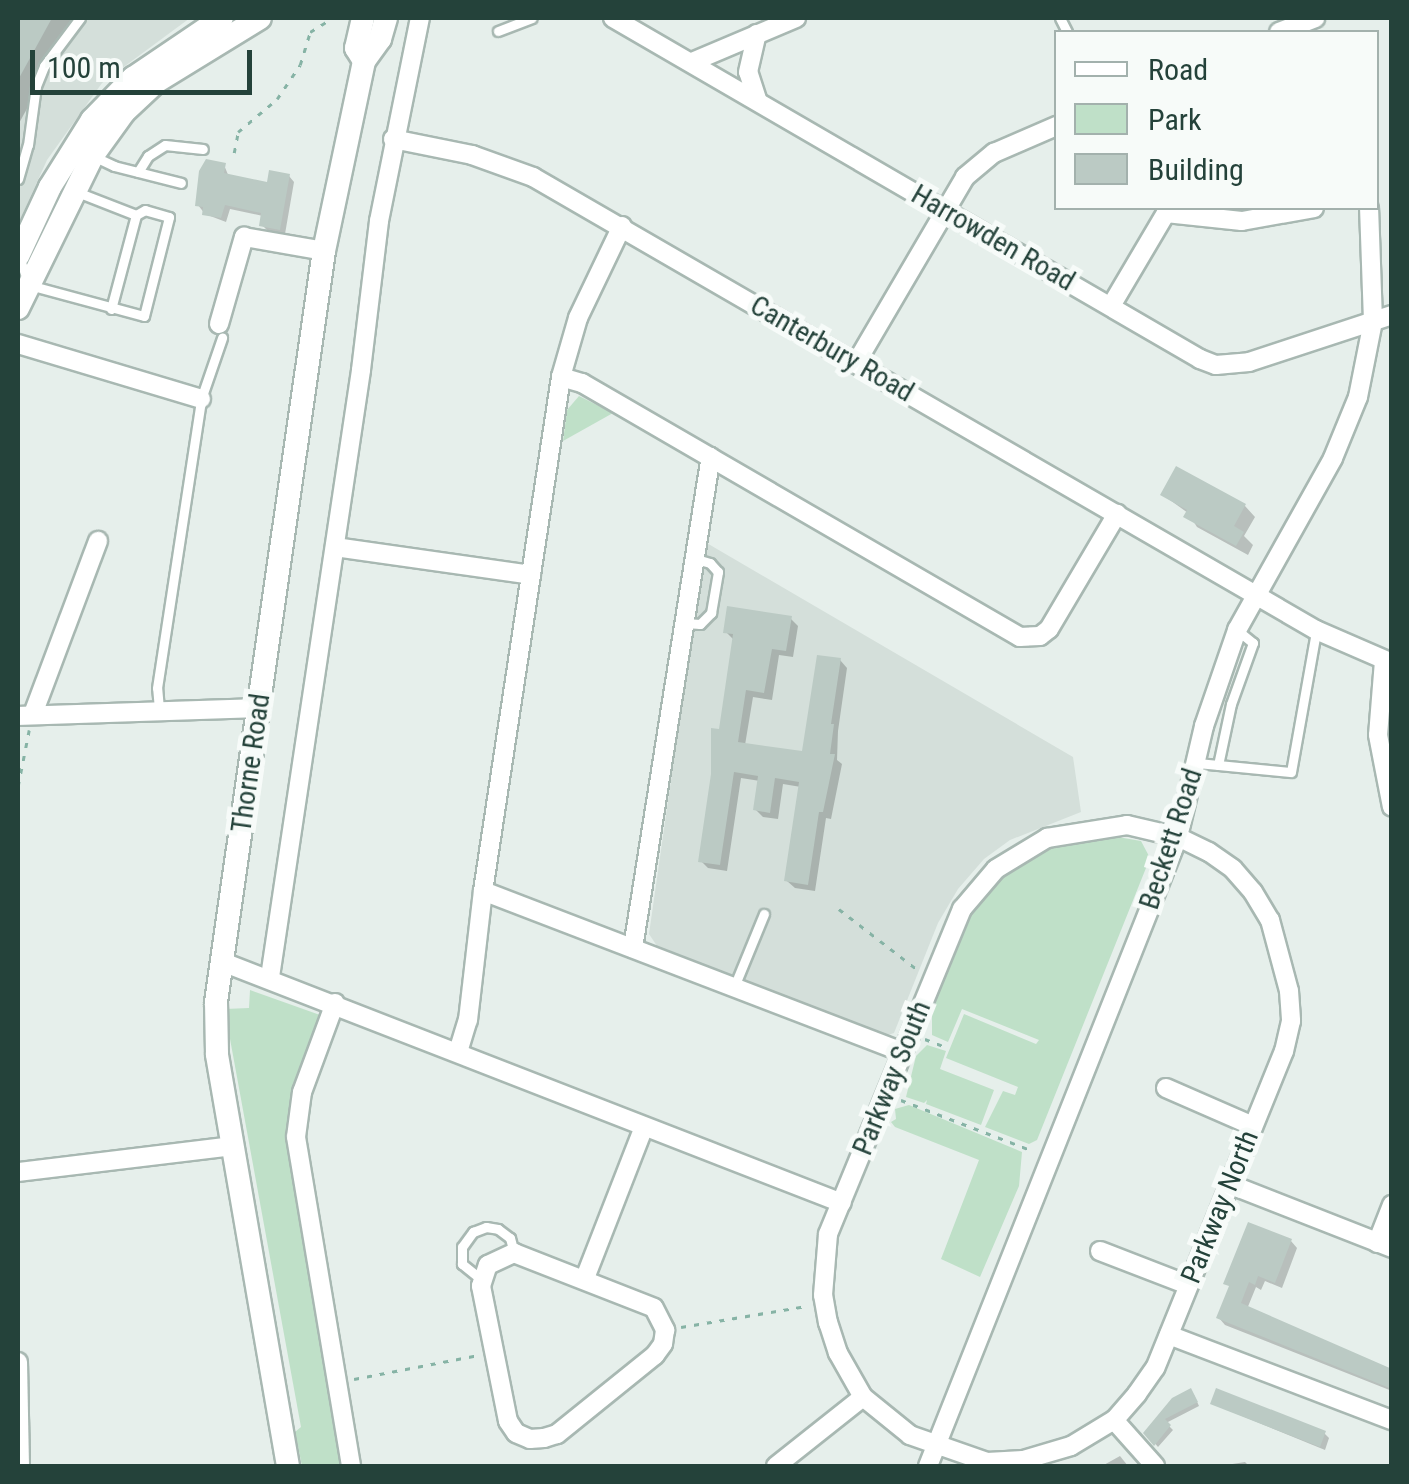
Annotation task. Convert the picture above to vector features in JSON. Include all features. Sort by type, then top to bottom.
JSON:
[{"type":"street","points":[[18,255],[50,187],[92,120],[133,78],[222,18]]},
{"type":"street","points":[[18,308],[93,155],[124,112],[200,32],[260,18]]},
{"type":"street","name":"Thorne Road","points":[[363,18],[356,48],[364,61]]},
{"type":"street","name":"Thorne Road","points":[[288,1466],[216,1042],[220,961],[324,251],[364,61],[380,39],[386,18]]},
{"type":"street","name":"Thorne Road","points":[[270,977],[393,139],[420,18]]},
{"type":"street","name":"Harrowden Road","points":[[612,18],[1216,365],[1249,362],[1392,314]]},
{"type":"street","points":[[692,62],[796,18]]},
{"type":"street","points":[[757,34],[748,72],[757,99]]},
{"type":"street","points":[[856,363],[944,210],[979,164],[1054,127]]},
{"type":"street","name":"Canterbury Road","points":[[393,139],[503,165],[622,226],[1316,630],[1388,662]]},
{"type":"street","points":[[1111,306],[1156,214],[1173,212],[1242,222],[1304,210]]},
{"type":"street","name":"Beckett Road","points":[[928,1466],[1178,837],[1204,726],[1237,630],[1333,458],[1358,397],[1373,321],[1369,210]]},
{"type":"street","points":[[458,1052],[468,1020],[483,891],[561,377],[578,318],[622,226]]},
{"type":"street","points":[[220,331],[244,236],[324,251]]},
{"type":"street","points":[[18,344],[201,400]]},
{"type":"street","points":[[561,377],[582,383],[1020,637],[1040,636],[1049,629],[1117,514]]},
{"type":"street","points":[[633,948],[710,457]]},
{"type":"street","points":[[98,541],[25,715],[259,708]]},
{"type":"street","points":[[334,548],[531,575]]},
{"type":"street","points":[[1388,662],[1378,735],[1392,807]]},
{"type":"street","name":"Parkway South","points":[[936,1447],[889,1421],[863,1397],[838,1353],[824,1302],[826,1247],[842,1203],[931,980],[962,909],[979,886],[1014,855],[1047,838],[1098,827],[1127,826],[1178,837]]},
{"type":"street","name":"Parkway North","points":[[936,1447],[987,1462],[1024,1463],[1071,1446],[1114,1420],[1155,1368],[1284,1051],[1290,1021],[1279,944],[1261,906],[1233,869],[1178,837]]},
{"type":"street","points":[[483,891],[902,1052]]},
{"type":"street","points":[[220,961],[335,1002],[842,1203]]},
{"type":"street","points":[[335,1002],[302,1092],[296,1137],[351,1466]]},
{"type":"street","points":[[1166,1088],[1253,1126]]},
{"type":"street","points":[[586,1278],[644,1127]]},
{"type":"street","points":[[18,1172],[232,1146]]},
{"type":"street","points":[[1230,1184],[1384,1246],[1392,1205]]},
{"type":"street","points":[[1100,1251],[1188,1285]]},
{"type":"street","points":[[514,1254],[586,1278],[654,1308],[665,1330],[663,1344],[557,1434],[530,1439],[516,1433],[508,1420],[482,1280],[488,1265],[514,1254]]},
{"type":"street","points":[[1169,1334],[1392,1420]]},
{"type":"street","points":[[18,1362],[20,1466]]},
{"type":"street","points":[[776,1466],[863,1397]]},
{"type":"street","points":[[1114,1420],[1154,1466]]},
{"type":"lane","points":[[18,179],[28,145],[36,86],[44,66],[80,18]]},
{"type":"lane","points":[[498,31],[532,18]]},
{"type":"lane","points":[[138,172],[156,148],[177,144],[203,149]]},
{"type":"lane","points":[[93,155],[180,183]]},
{"type":"lane","points":[[75,191],[136,215]]},
{"type":"lane","points":[[18,255],[29,285],[110,308],[144,316],[169,216],[145,210],[136,215],[110,308]]},
{"type":"lane","points":[[160,709],[157,688],[201,400],[220,331]]},
{"type":"lane","points":[[682,623],[700,624],[711,614],[718,572],[710,563],[692,558]]},
{"type":"lane","points":[[1218,765],[1232,704],[1253,643],[1237,630]]},
{"type":"lane","points":[[1197,763],[1291,772],[1316,630]]},
{"type":"lane","points":[[734,987],[764,914]]},
{"type":"lane","points":[[482,1280],[462,1264],[462,1247],[473,1232],[486,1227],[498,1230],[510,1238],[514,1254]]},
{"type":"path","points":[[234,153],[238,132],[276,100],[300,65],[310,32],[332,18]]},
{"type":"path","points":[[18,786],[25,715]]},
{"type":"path","points":[[839,909],[931,980]]},
{"type":"path","points":[[910,1034],[946,1047]]},
{"type":"path","points":[[886,1094],[1050,1157]]},
{"type":"path","points":[[665,1330],[824,1302]]},
{"type":"path","points":[[338,1382],[494,1352]]},
{"type":"shaded area","points":[[18,18],[190,18],[102,83],[47,160],[18,224]]},
{"type":"shaded area","points":[[705,542],[1073,757],[1081,812],[1010,840],[984,859],[958,889],[938,923],[894,1033],[888,1035],[657,946],[649,934]]},
{"type":"green space","points":[[579,396],[613,413],[563,441],[567,410]]},
{"type":"green space","points":[[1112,836],[1141,841],[1150,858],[1037,1140],[1029,1144],[985,1127],[1003,1091],[1015,1095],[1018,1087],[946,1058],[964,1014],[1036,1044],[1039,1040],[962,1009],[948,1042],[932,1035],[932,1008],[967,921],[1005,874],[1031,855],[1057,844]]},
{"type":"green space","points":[[250,990],[320,1015],[298,1086],[290,1158],[344,1466],[302,1466],[295,1432],[301,1427],[225,1009],[249,1008]]},
{"type":"green space","points":[[927,1045],[946,1051],[940,1069],[994,1090],[981,1125],[926,1104],[927,1100],[924,1103],[906,1097],[916,1056]]},
{"type":"green space","points":[[909,1105],[1022,1152],[1019,1186],[980,1277],[941,1259],[979,1160],[895,1127],[891,1122],[896,1119],[895,1109]]},
{"type":"building","points":[[18,18],[52,18],[18,80]]},
{"type":"building","points":[[206,159],[226,163],[224,173],[267,182],[269,170],[290,174],[280,230],[259,226],[261,213],[225,205],[221,218],[202,215],[203,207],[195,206],[199,171]]},
{"type":"building","points":[[1176,466],[1246,504],[1234,526],[1244,532],[1236,546],[1183,517],[1187,510],[1160,495]]},
{"type":"building","points":[[727,606],[792,616],[786,651],[772,649],[764,693],[746,690],[738,742],[802,751],[817,655],[841,658],[831,724],[830,754],[835,754],[823,812],[819,812],[808,885],[784,881],[799,782],[775,778],[770,813],[753,810],[758,776],[734,772],[720,865],[698,862],[711,774],[711,728],[719,729],[733,634],[723,633]]},
{"type":"building","points":[[1248,1222],[1292,1239],[1275,1283],[1258,1276],[1255,1285],[1249,1282],[1241,1303],[1392,1369],[1392,1389],[1216,1318],[1229,1286],[1223,1284]]},
{"type":"building","points":[[1191,1388],[1198,1402],[1165,1419],[1171,1425],[1154,1446],[1143,1433],[1172,1398]]},
{"type":"building","points":[[1216,1388],[1326,1431],[1320,1447],[1210,1404]]}]
